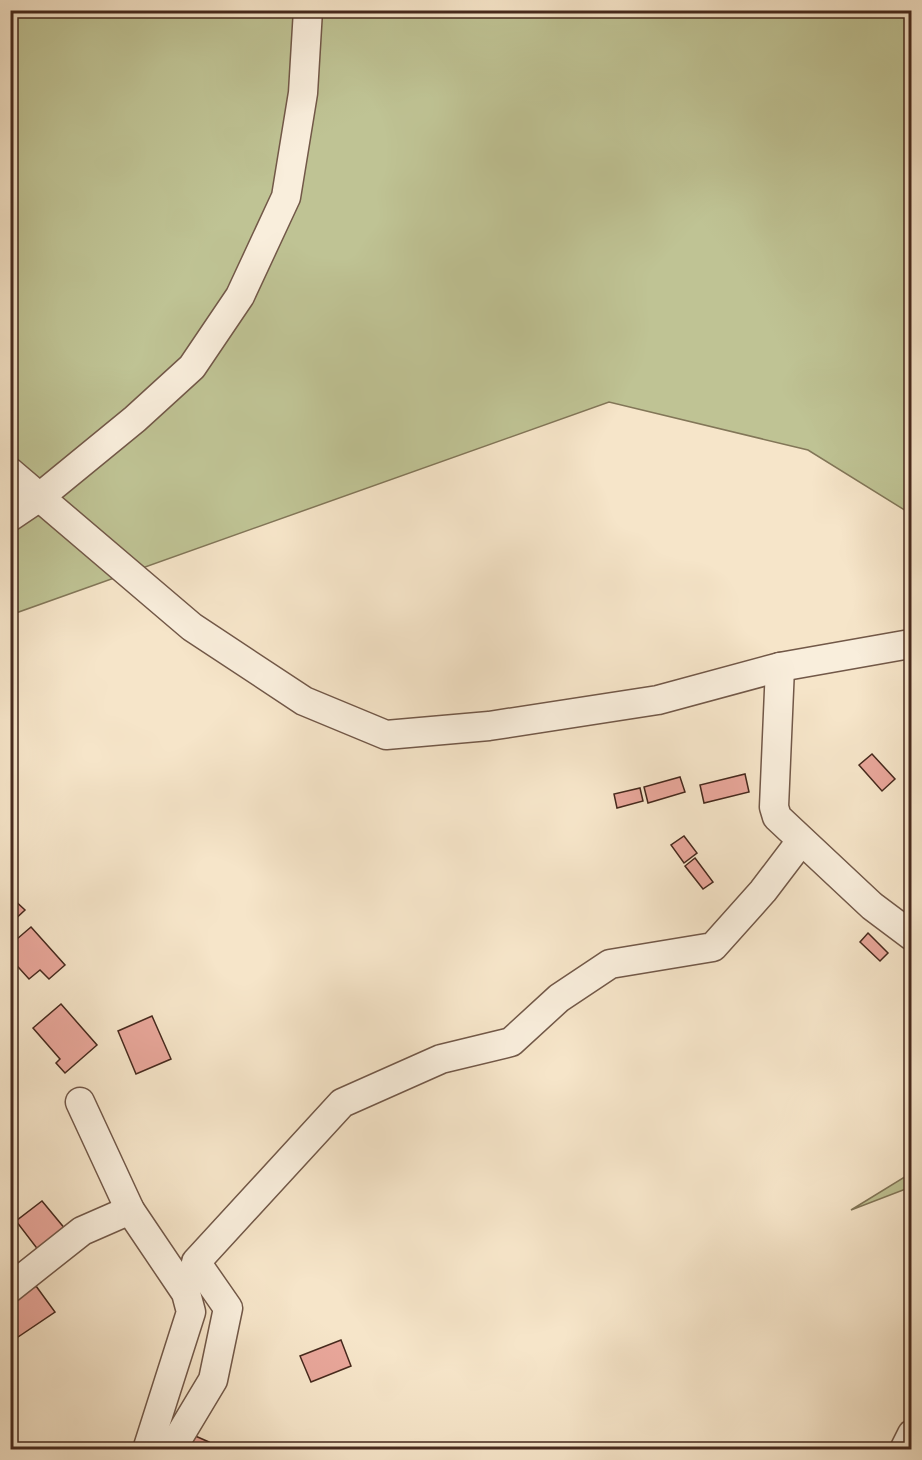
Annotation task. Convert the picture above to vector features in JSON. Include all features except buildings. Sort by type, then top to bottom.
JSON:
[{"type":"street","points":[[10,517],[41,496],[135,419],[192,367],[240,296],[286,197],[303,93],[308,10]]},
{"type":"street","points":[[10,472],[41,496],[192,627],[304,701],[386,735],[489,726],[658,700],[780,667],[910,644]]},
{"type":"street","points":[[780,667],[774,807],[784,826],[872,906],[912,936]]},
{"type":"street","points":[[171,1449],[213,1380],[228,1308],[196,1262],[342,1103],[441,1059],[511,1042],[559,998],[610,964],[713,947],[763,891],[801,841]]},
{"type":"street","points":[[80,1102],[130,1210],[186,1293],[191,1312],[147,1449]]},
{"type":"street","points":[[10,1288],[82,1231],[130,1210]]},
{"type":"street","points":[[904,1449],[912,1434]]},
{"type":"green space","points":[[10,11],[911,11],[911,514],[808,450],[609,402],[13,614],[10,610]]},
{"type":"green space","points":[[911,1173],[911,1187],[851,1210]]}]
